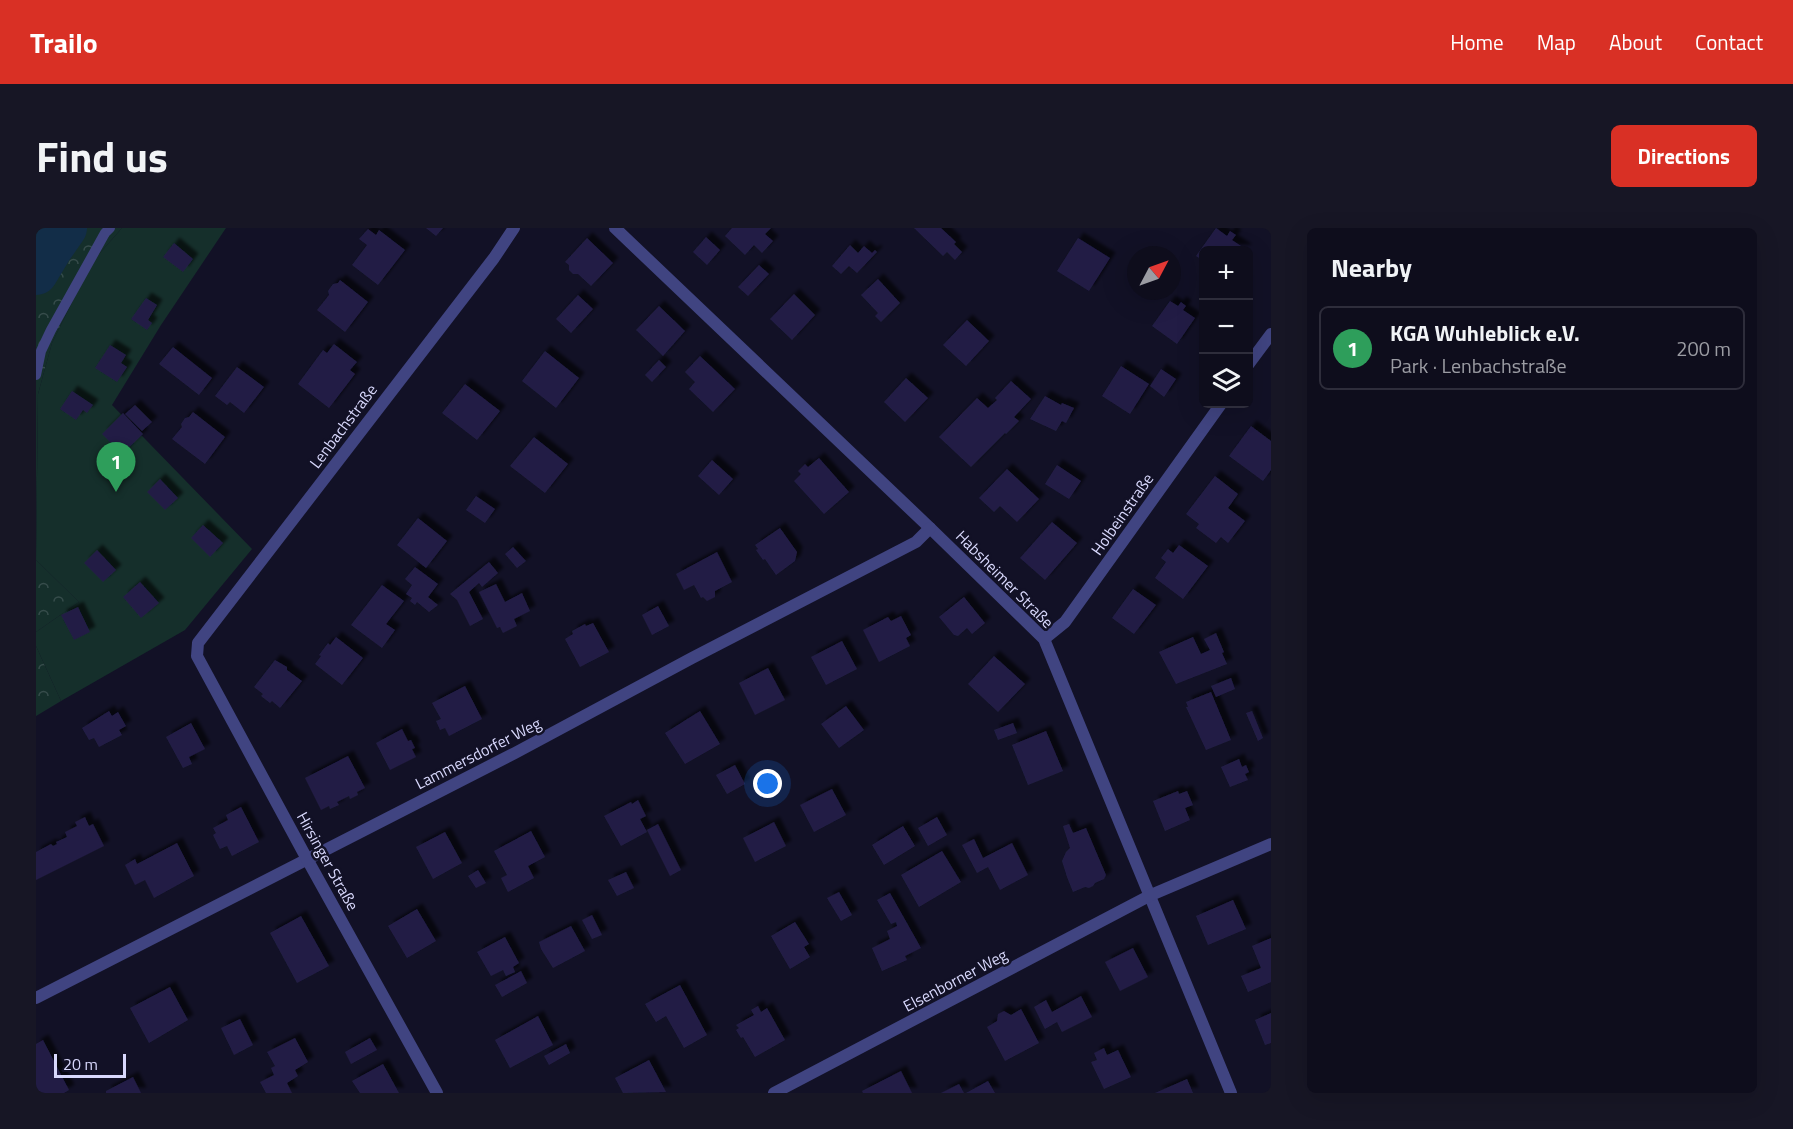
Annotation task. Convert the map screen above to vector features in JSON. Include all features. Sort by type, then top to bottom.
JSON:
[{"type":"street","name":"Lenbachstraße","points":[[198,643],[494,258],[514,228]]},
{"type":"street","name":"Habsheimer Straße","points":[[615,228],[1044,639],[1231,1093]]},
{"type":"street","points":[[1253,358],[1271,334]]},
{"type":"street","name":"Holbeinstraße","points":[[1044,639],[1065,622],[1218,408]]},
{"type":"street","name":"Lammersdorfer Weg","points":[[36,998],[515,753],[916,542],[930,528]]},
{"type":"street","name":"Hirsinger Straße","points":[[198,643],[197,656],[437,1093]]},
{"type":"street","name":"Elsenborner Weg","points":[[774,1093],[1151,896],[1271,844]]},
{"type":"lane","points":[[36,375],[41,351],[51,330],[105,233],[110,228]]},
{"type":"green space","points":[[36,228],[122,228],[92,262],[52,343],[38,394],[36,543]]},
{"type":"green space","points":[[122,228],[226,228],[161,325],[112,405],[252,549],[185,630],[61,701],[36,646],[36,632],[79,602],[36,560],[38,394],[52,343],[92,262]]},
{"type":"green space","points":[[36,560],[79,602],[36,632]]},
{"type":"green space","points":[[36,646],[61,701],[36,716]]},
{"type":"building","points":[[426,228],[443,228],[436,236]]},
{"type":"building","points":[[732,228],[771,228],[765,234],[773,241],[762,253],[754,245],[745,255],[725,236]]},
{"type":"building","points":[[914,228],[941,228],[956,242],[954,244],[962,252],[955,260],[947,252],[943,256]]},
{"type":"building","points":[[1216,228],[1227,236],[1230,231],[1236,235],[1232,240],[1241,246],[1203,246]]},
{"type":"building","points":[[368,229],[376,235],[379,230],[405,250],[378,285],[352,265],[367,245],[359,239]]},
{"type":"building","points":[[706,237],[720,250],[707,265],[693,252]]},
{"type":"building","points":[[587,238],[613,263],[591,286],[578,274],[573,274],[565,262]]},
{"type":"building","points":[[1078,238],[1110,258],[1089,291],[1057,271]]},
{"type":"building","points":[[174,243],[193,259],[183,272],[163,257]]},
{"type":"building","points":[[850,245],[858,253],[864,246],[872,253],[875,250],[877,252],[857,273],[849,266],[841,274],[832,266]]},
{"type":"building","points":[[759,265],[769,274],[748,296],[738,287]]},
{"type":"building","points":[[878,279],[900,303],[881,322],[875,316],[878,313],[861,295]]},
{"type":"building","points":[[340,280],[368,302],[345,332],[317,310],[329,295],[328,291],[333,284]]},
{"type":"building","points":[[794,294],[815,315],[792,340],[770,319]]},
{"type":"building","points":[[578,295],[593,309],[571,333],[556,319]]},
{"type":"building","points":[[146,298],[157,305],[148,320],[152,323],[147,330],[131,319]]},
{"type":"building","points":[[1170,301],[1178,306],[1181,302],[1186,306],[1183,310],[1195,318],[1177,344],[1152,326]]},
{"type":"building","points":[[659,306],[685,331],[663,356],[636,330]]},
{"type":"building","points":[[967,320],[989,341],[966,366],[943,345]]},
{"type":"building","points":[[334,344],[357,362],[350,370],[355,374],[329,408],[298,384],[323,350],[327,353]]},
{"type":"building","points":[[110,345],[126,355],[121,363],[127,367],[117,382],[95,368]]},
{"type":"building","points":[[173,347],[212,378],[199,395],[159,364]]},
{"type":"building","points":[[545,351],[579,378],[556,408],[522,381]]},
{"type":"building","points":[[700,356],[735,389],[713,412],[689,389],[695,382],[685,372]]},
{"type":"building","points":[[659,360],[666,367],[652,382],[645,375]]},
{"type":"building","points":[[1121,366],[1149,384],[1130,414],[1102,396]]},
{"type":"building","points":[[237,367],[264,387],[244,413],[230,402],[227,405],[215,396]]},
{"type":"building","points":[[1161,369],[1176,379],[1164,397],[1150,386]]},
{"type":"building","points":[[906,378],[928,398],[905,422],[884,402]]},
{"type":"building","points":[[1011,381],[1031,399],[1014,417],[1019,421],[971,467],[939,437],[977,398],[988,408]]},
{"type":"building","points":[[465,384],[500,411],[477,440],[442,413]]},
{"type":"building","points":[[72,391],[93,405],[87,413],[83,410],[76,420],[60,409]]},
{"type":"building","points":[[1045,396],[1061,405],[1062,403],[1074,408],[1066,423],[1062,421],[1056,431],[1030,419]]},
{"type":"building","points":[[135,405],[152,422],[142,431],[125,414]]},
{"type":"building","points":[[193,412],[225,437],[205,464],[172,439],[182,427],[181,424],[185,418]]},
{"type":"building","points":[[123,413],[143,434],[122,454],[102,434]]},
{"type":"building","points":[[1251,426],[1271,441],[1271,470],[1263,481],[1229,456]]},
{"type":"building","points":[[534,437],[568,464],[545,493],[510,466]]},
{"type":"building","points":[[819,458],[849,492],[824,514],[794,481],[801,474],[798,471],[805,464],[808,467]]},
{"type":"building","points":[[712,460],[733,479],[719,495],[698,476]]},
{"type":"building","points":[[1057,465],[1081,481],[1069,499],[1045,484]]},
{"type":"building","points":[[1007,469],[1039,499],[1017,522],[1000,506],[994,512],[979,498]]},
{"type":"building","points":[[1215,476],[1238,494],[1228,508],[1245,521],[1228,543],[1221,537],[1216,543],[1196,528],[1199,524],[1186,514]]},
{"type":"building","points":[[160,479],[178,498],[165,510],[147,492]]},
{"type":"building","points":[[476,496],[495,509],[485,523],[466,510]]},
{"type":"building","points":[[418,518],[447,541],[426,568],[397,545]]},
{"type":"building","points":[[1052,522],[1077,543],[1045,580],[1020,558]]},
{"type":"building","points":[[203,525],[223,543],[210,557],[191,538]]},
{"type":"building","points":[[780,528],[797,552],[795,561],[776,575],[756,550],[758,549],[755,545]]},
{"type":"building","points":[[1179,545],[1208,566],[1183,599],[1155,578],[1166,562],[1161,558],[1168,549],[1173,553]]},
{"type":"building","points":[[513,547],[526,561],[517,568],[505,554]]},
{"type":"building","points":[[97,550],[116,570],[103,582],[84,563]]},
{"type":"building","points":[[717,552],[732,582],[715,591],[715,597],[707,601],[701,598],[694,585],[684,590],[676,574]]},
{"type":"building","points":[[489,562],[498,573],[482,587],[479,583],[469,592],[483,619],[470,626],[457,600],[450,594]]},
{"type":"building","points":[[415,567],[438,584],[428,597],[438,605],[429,612],[417,602],[415,605],[410,601],[412,598],[406,594],[412,585],[405,579]]},
{"type":"building","points":[[140,582],[159,603],[141,618],[123,597]]},
{"type":"building","points":[[496,584],[505,602],[522,593],[530,611],[514,619],[517,626],[503,633],[500,627],[497,628],[479,592]]},
{"type":"building","points":[[382,585],[404,601],[386,624],[395,630],[382,648],[351,625]]},
{"type":"building","points":[[1133,589],[1156,605],[1134,634],[1112,618]]},
{"type":"building","points":[[964,597],[985,623],[972,634],[967,628],[958,636],[954,635],[939,617]]},
{"type":"building","points":[[658,606],[669,626],[652,635],[642,615]]},
{"type":"building","points":[[78,607],[90,632],[74,640],[61,615]]},
{"type":"building","points":[[901,616],[911,635],[906,638],[910,646],[879,662],[863,630],[888,617],[891,621]]},
{"type":"building","points":[[593,623],[609,652],[580,667],[565,639],[573,634],[572,631],[585,624],[586,626]]},
{"type":"building","points":[[1216,633],[1227,664],[1176,684],[1159,652],[1193,637],[1201,654],[1210,650],[1204,639]]},
{"type":"building","points":[[336,637],[363,658],[342,685],[315,664],[328,643],[330,645]]},
{"type":"building","points":[[842,641],[857,669],[826,685],[811,657]]},
{"type":"building","points":[[994,656],[1025,684],[998,712],[968,684]]},
{"type":"building","points":[[275,660],[287,667],[287,670],[302,681],[280,708],[261,696],[263,694],[254,687]]},
{"type":"building","points":[[768,668],[785,700],[755,715],[739,683]]},
{"type":"building","points":[[1231,678],[1235,689],[1216,697],[1211,686]]},
{"type":"building","points":[[465,686],[482,719],[449,736],[445,728],[440,730],[436,721],[441,719],[432,703]]},
{"type":"building","points":[[1211,692],[1231,740],[1206,750],[1186,707],[1188,707],[1186,702]]},
{"type":"building","points":[[846,706],[864,730],[839,748],[821,724]]},
{"type":"building","points":[[109,711],[112,716],[118,712],[126,726],[119,730],[122,735],[99,747],[94,738],[89,740],[82,728]]},
{"type":"building","points":[[700,711],[720,744],[685,764],[665,733]]},
{"type":"building","points":[[1252,711],[1263,738],[1258,741],[1246,713]]},
{"type":"building","points":[[191,723],[205,749],[189,757],[192,764],[183,768],[166,737]]},
{"type":"building","points":[[1013,723],[1017,733],[998,740],[994,730]]},
{"type":"building","points":[[402,729],[408,741],[411,740],[415,748],[412,749],[416,757],[390,770],[376,743]]},
{"type":"building","points":[[1046,731],[1063,771],[1028,785],[1012,745]]},
{"type":"building","points":[[348,756],[365,788],[350,799],[349,796],[337,802],[339,805],[321,810],[305,778]]},
{"type":"building","points":[[1239,759],[1242,767],[1246,765],[1249,772],[1245,774],[1248,780],[1230,787],[1221,767]]},
{"type":"building","points":[[735,765],[745,784],[727,794],[716,775]]},
{"type":"building","points":[[832,789],[846,815],[814,832],[800,805]]},
{"type":"building","points":[[1178,791],[1179,794],[1187,791],[1193,805],[1185,808],[1190,820],[1165,831],[1153,801]]},
{"type":"building","points":[[638,800],[646,816],[640,819],[647,832],[621,846],[604,816]]},
{"type":"building","points":[[241,807],[259,842],[232,856],[227,846],[220,849],[213,835],[216,833],[213,828],[228,820],[226,815]]},
{"type":"building","points":[[85,817],[89,826],[93,824],[104,846],[36,880],[36,852],[51,844],[53,846],[67,837],[65,832],[77,826],[75,822]]},
{"type":"building","points":[[937,817],[947,835],[928,846],[918,828]]},
{"type":"building","points":[[774,822],[786,846],[755,862],[743,838]]},
{"type":"building","points":[[658,824],[681,870],[670,876],[647,830]]},
{"type":"building","points":[[1069,824],[1073,833],[1086,828],[1106,875],[1093,886],[1073,892],[1062,861],[1070,848],[1063,826]]},
{"type":"building","points":[[903,826],[915,846],[884,865],[872,845]]},
{"type":"building","points":[[531,831],[545,857],[528,866],[534,878],[508,892],[501,878],[507,875],[494,851]]},
{"type":"building","points":[[445,832],[462,863],[433,879],[416,847]]},
{"type":"building","points":[[974,839],[983,858],[1012,843],[1028,875],[1000,890],[988,867],[977,873],[962,845]]},
{"type":"building","points":[[177,843],[194,876],[154,898],[145,880],[135,885],[125,865],[135,859],[137,864]]},
{"type":"building","points":[[942,851],[961,882],[919,907],[901,875]]},
{"type":"building","points":[[478,870],[486,883],[476,888],[468,876]]},
{"type":"building","points":[[626,872],[634,888],[617,896],[608,880]]},
{"type":"building","points":[[839,892],[852,915],[841,921],[827,898]]},
{"type":"building","points":[[890,893],[921,948],[905,956],[907,960],[882,971],[872,948],[890,939],[887,931],[897,926],[896,922],[891,924],[877,900]]},
{"type":"building","points":[[1233,900],[1246,929],[1208,945],[1196,916]]},
{"type":"building","points":[[417,909],[436,941],[407,958],[388,926]]},
{"type":"building","points":[[592,915],[602,935],[592,939],[582,920]]},
{"type":"building","points":[[301,916],[329,966],[297,983],[270,933]]},
{"type":"building","points":[[795,922],[809,944],[804,947],[810,957],[790,969],[771,936]]},
{"type":"building","points":[[571,926],[585,951],[553,968],[539,942]]},
{"type":"building","points":[[505,937],[519,963],[513,967],[515,972],[506,976],[503,970],[491,976],[477,952]]},
{"type":"building","points":[[1271,938],[1271,982],[1248,992],[1241,976],[1261,968],[1252,946]]},
{"type":"building","points":[[1133,948],[1148,977],[1120,991],[1105,962]]},
{"type":"building","points":[[521,971],[527,983],[502,997],[495,985]]},
{"type":"building","points":[[680,985],[707,1035],[684,1048],[666,1016],[656,1022],[645,1004]]},
{"type":"building","points":[[170,987],[188,1020],[149,1043],[130,1008]]},
{"type":"building","points":[[1081,996],[1092,1017],[1062,1032],[1057,1022],[1045,1029],[1034,1007],[1046,1000],[1052,1012]]},
{"type":"building","points":[[758,1006],[761,1012],[767,1008],[785,1040],[755,1057],[736,1030],[739,1028],[736,1025],[754,1015],[751,1010]]},
{"type":"building","points":[[1021,1009],[1039,1043],[1005,1061],[987,1027],[997,1021],[998,1014],[1004,1011],[1011,1015]]},
{"type":"building","points":[[1271,1013],[1271,1043],[1265,1045],[1255,1020]]},
{"type":"building","points":[[538,1016],[553,1045],[510,1068],[495,1040]]},
{"type":"building","points":[[240,1019],[253,1045],[234,1055],[221,1028]]},
{"type":"building","points":[[295,1038],[308,1062],[295,1070],[298,1076],[287,1083],[292,1093],[266,1093],[260,1082],[274,1075],[271,1068],[275,1066],[267,1052]]},
{"type":"building","points":[[370,1038],[377,1050],[351,1064],[345,1052]]},
{"type":"building","points":[[43,1040],[69,1090],[64,1093],[36,1093],[36,1044]]},
{"type":"building","points":[[566,1044],[570,1053],[549,1065],[544,1056]]},
{"type":"building","points":[[1104,1048],[1107,1055],[1118,1050],[1131,1077],[1104,1089],[1091,1062],[1097,1060],[1094,1053]]},
{"type":"building","points":[[649,1060],[666,1092],[623,1093],[615,1078]]},
{"type":"building","points":[[383,1064],[399,1093],[360,1093],[352,1081]]},
{"type":"building","points":[[901,1071],[912,1093],[863,1093],[862,1091]]},
{"type":"building","points":[[133,1077],[141,1093],[106,1093],[106,1091]]},
{"type":"building","points":[[1187,1079],[1193,1093],[1155,1093]]},
{"type":"building","points":[[988,1081],[995,1093],[966,1093]]},
{"type":"building","points":[[959,1084],[964,1093],[941,1093]]},
{"type":"waterway","points":[[36,273],[65,228]]},
{"type":"place","name":"KGA Wuhleblick e.V.","points":[[116,492]]}]
